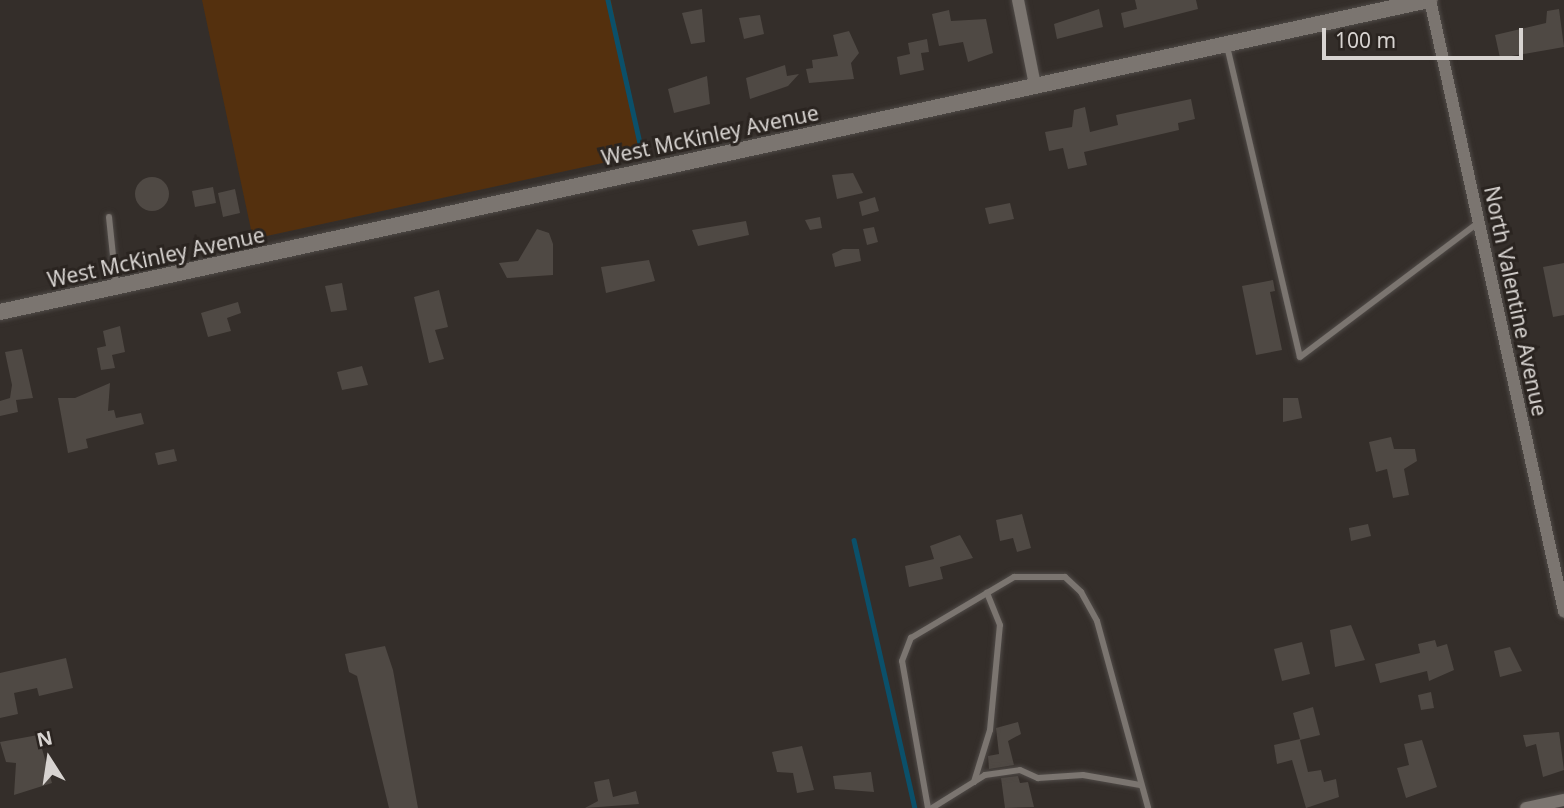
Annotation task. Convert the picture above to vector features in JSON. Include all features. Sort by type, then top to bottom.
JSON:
[{"type":"main road","name":"West McKinley Avenue","points":[[0,312],[1429,0]]},
{"type":"street","points":[[1018,0],[1035,85]]},
{"type":"street","name":"North Valentine Avenue","points":[[1429,0],[1564,611]]},
{"type":"street","points":[[1526,808],[1564,800]]},
{"type":"lane","points":[[1226,44],[1300,357],[1479,222]]},
{"type":"lane","points":[[109,216],[116,287]]},
{"type":"lane","points":[[1140,785],[1083,775],[1038,778],[1020,770],[974,782],[930,808],[902,661],[911,638],[1014,577],[1065,577],[1081,592],[1097,621],[1148,808]]},
{"type":"lane","points":[[974,782],[990,730],[1000,625],[986,593]]},
{"type":"shaded area","points":[[202,0],[611,0],[644,154],[253,239]]},
{"type":"building","points":[[1135,0],[1196,0],[1198,9],[1124,28],[1121,13],[1137,9]]},
{"type":"building","points":[[702,9],[705,42],[691,44],[682,13]]},
{"type":"building","points":[[1099,9],[1103,27],[1057,39],[1054,24]]},
{"type":"building","points":[[1559,9],[1564,47],[1500,58],[1495,35],[1546,23],[1547,11]]},
{"type":"building","points":[[949,10],[951,21],[986,19],[993,53],[968,62],[963,42],[939,46],[932,14]]},
{"type":"building","points":[[760,15],[764,34],[744,39],[739,18]]},
{"type":"building","points":[[849,31],[859,53],[851,63],[854,79],[809,83],[806,69],[813,68],[812,60],[838,56],[833,35]]},
{"type":"building","points":[[927,39],[929,52],[921,53],[924,70],[900,75],[897,57],[910,54],[908,43]]},
{"type":"building","points":[[785,65],[787,76],[799,74],[788,86],[750,99],[746,78]]},
{"type":"building","points":[[707,76],[710,104],[674,113],[668,89]]},
{"type":"building","points":[[1191,99],[1195,119],[1178,123],[1179,130],[1084,152],[1087,165],[1068,169],[1063,148],[1049,151],[1045,132],[1072,127],[1074,110],[1085,107],[1090,132],[1118,125],[1116,115]]},
{"type":"building","points":[[853,173],[863,193],[837,199],[832,175]]},
{"type":"building","points":[[152,177],[164,182],[169,194],[164,206],[152,211],[140,206],[135,194],[140,182]]},
{"type":"building","points":[[213,187],[216,203],[195,207],[192,191]]},
{"type":"building","points":[[235,189],[240,213],[223,217],[218,193]]},
{"type":"building","points":[[875,197],[879,211],[862,216],[859,202]]},
{"type":"building","points":[[1010,203],[1014,219],[989,224],[985,208]]},
{"type":"building","points":[[820,217],[822,228],[810,230],[805,220]]},
{"type":"building","points":[[746,221],[749,235],[698,246],[692,230]]},
{"type":"building","points":[[874,227],[878,242],[867,245],[863,229]]},
{"type":"building","points":[[537,229],[549,233],[553,244],[553,275],[507,278],[499,263],[518,261]]},
{"type":"building","points":[[843,249],[859,249],[861,261],[835,267],[832,254]]},
{"type":"building","points":[[649,260],[655,281],[606,293],[601,267]]},
{"type":"building","points":[[1564,263],[1564,315],[1553,317],[1543,267]]},
{"type":"building","points":[[1273,280],[1275,291],[1270,292],[1282,350],[1256,355],[1242,286]]},
{"type":"building","points":[[342,283],[347,310],[331,312],[325,286]]},
{"type":"building","points":[[439,290],[448,327],[435,330],[444,359],[429,363],[414,297]]},
{"type":"building","points":[[238,302],[241,313],[227,318],[231,331],[208,337],[201,313]]},
{"type":"building","points":[[120,326],[125,352],[112,355],[115,368],[101,370],[97,348],[106,346],[103,331]]},
{"type":"building","points":[[22,349],[33,398],[16,400],[18,412],[0,416],[0,401],[10,398],[12,385],[5,352]]},
{"type":"building","points":[[362,366],[368,385],[342,390],[337,372]]},
{"type":"building","points":[[110,383],[108,411],[114,410],[116,418],[141,413],[144,424],[86,439],[88,448],[68,453],[58,398],[75,398]]},
{"type":"building","points":[[1283,398],[1298,398],[1302,418],[1283,422]]},
{"type":"building","points":[[1391,437],[1394,449],[1415,449],[1417,461],[1404,469],[1409,495],[1393,498],[1387,469],[1376,472],[1369,442]]},
{"type":"building","points":[[174,449],[177,461],[158,465],[155,453]]},
{"type":"building","points":[[1022,514],[1031,548],[1017,552],[1013,538],[1000,541],[996,520]]},
{"type":"building","points":[[1368,524],[1371,536],[1351,541],[1349,528]]},
{"type":"building","points":[[960,535],[973,558],[940,567],[943,579],[909,587],[905,566],[934,559],[930,546]]},
{"type":"building","points":[[1351,625],[1365,660],[1335,667],[1330,630]]},
{"type":"building","points":[[1435,640],[1437,647],[1447,644],[1454,670],[1429,681],[1427,671],[1380,683],[1375,664],[1420,653],[1418,644]]},
{"type":"building","points":[[1302,642],[1310,674],[1282,681],[1274,649]]},
{"type":"building","points":[[385,646],[393,670],[418,808],[389,808],[357,676],[349,672],[345,654]]},
{"type":"building","points":[[1510,647],[1522,671],[1500,677],[1494,651]]},
{"type":"building","points":[[66,658],[73,688],[39,696],[37,688],[14,693],[18,714],[0,718],[0,673]]},
{"type":"building","points":[[1431,692],[1434,708],[1421,710],[1418,695]]},
{"type":"building","points":[[1313,707],[1320,735],[1300,740],[1308,772],[1321,770],[1324,782],[1336,779],[1339,797],[1306,808],[1292,760],[1277,764],[1274,745],[1300,739],[1293,713]]},
{"type":"building","points":[[1018,722],[1021,734],[1008,741],[1014,765],[989,769],[988,756],[999,754],[996,728]]},
{"type":"building","points":[[1559,732],[1564,770],[1543,777],[1536,744],[1526,747],[1523,735]]},
{"type":"building","points":[[38,735],[52,783],[14,795],[16,763],[6,762],[0,742]]},
{"type":"building","points":[[1422,740],[1437,787],[1406,798],[1397,768],[1409,765],[1404,744]]},
{"type":"building","points":[[802,746],[814,790],[797,793],[793,773],[777,772],[772,752]]},
{"type":"building","points":[[871,772],[874,792],[835,789],[833,776]]},
{"type":"building","points":[[1018,776],[1020,783],[1028,782],[1034,807],[1005,808],[1001,778]]},
{"type":"building","points":[[609,779],[613,797],[636,791],[639,804],[585,808],[598,801],[594,782]]},
{"type":"waterway","points":[[608,0],[641,148]]},
{"type":"waterway","points":[[854,540],[915,808]]}]
